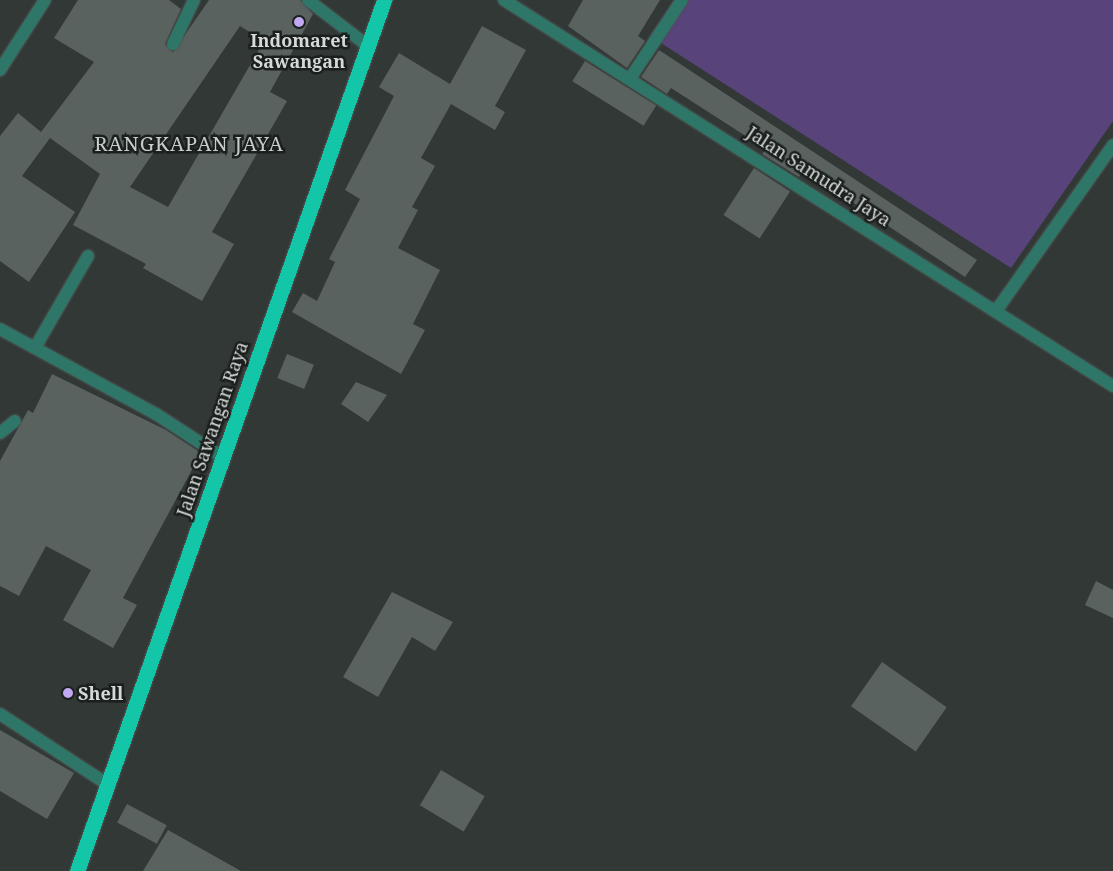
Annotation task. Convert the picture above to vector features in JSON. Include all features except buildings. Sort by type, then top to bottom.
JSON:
[{"type":"highway","name":"Jalan Sawangan Raya","points":[[77,871],[110,786],[222,457],[384,0]]},
{"type":"street","points":[[0,70],[45,0]]},
{"type":"street","points":[[173,44],[194,0]]},
{"type":"street","points":[[308,0],[368,46]]},
{"type":"street","name":"Jalan Samudra Jaya","points":[[504,0],[632,77],[1113,386]]},
{"type":"street","points":[[632,77],[682,0]]},
{"type":"street","points":[[996,310],[1113,145]]},
{"type":"street","points":[[36,346],[88,256]]},
{"type":"street","points":[[0,328],[36,346],[156,414],[222,457]]},
{"type":"street","points":[[0,433],[16,421]]},
{"type":"street","points":[[0,714],[110,786]]},
{"type":"shaded area","points":[[674,0],[1113,0],[1113,121],[1011,268],[650,36]]},
{"type":"place","name":"Indomaret Sawangan","points":[[299,22]]},
{"type":"place","name":"Shell","points":[[68,693]]},
{"type":"district","name":"RANGKAPAN JAYA","points":[[189,143]]}]
